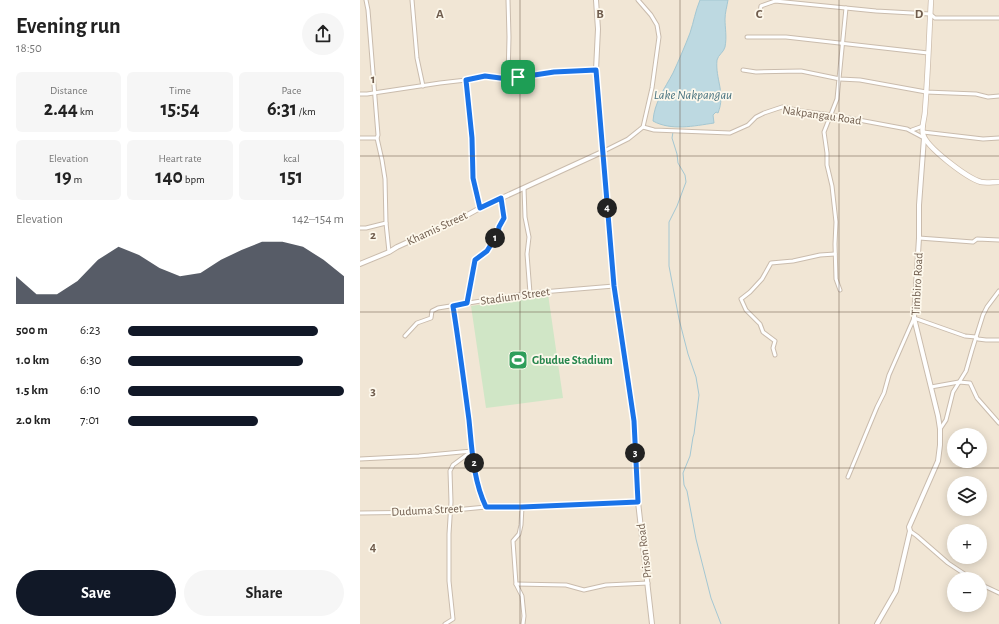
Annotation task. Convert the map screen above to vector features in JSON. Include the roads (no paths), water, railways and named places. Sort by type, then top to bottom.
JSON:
[{"type":"main road","name":"Timbiro Road","points":[[923,135],[931,0]]},
{"type":"main road","points":[[923,135],[927,143],[945,159],[969,176],[981,182],[999,182]]},
{"type":"street","points":[[366,0],[378,135],[377,138],[385,179],[386,223],[389,252]]},
{"type":"street","points":[[412,0],[417,58],[423,86]]},
{"type":"street","points":[[508,0],[510,37],[508,79]]},
{"type":"street","name":"Prison Road","points":[[596,0],[598,29],[596,70],[614,286],[634,421],[638,502],[652,624]]},
{"type":"street","points":[[602,152],[628,139],[643,127],[652,88],[659,37],[654,20],[638,0]]},
{"type":"street","points":[[760,12],[761,6],[775,1],[930,14],[935,18],[999,18]]},
{"type":"street","points":[[840,290],[836,279],[835,215],[832,186],[827,165],[824,132],[832,115],[837,99],[846,8]]},
{"type":"street","points":[[747,37],[786,37],[928,53]]},
{"type":"street","points":[[360,94],[466,80],[485,76],[508,79],[554,72],[596,70]]},
{"type":"street","points":[[743,70],[802,71],[926,92],[976,94],[988,97],[999,96]]},
{"type":"street","points":[[466,80],[472,138],[473,178],[480,208]]},
{"type":"street","name":"Nakpangau Road","points":[[643,127],[654,130],[730,133],[748,125],[756,117],[782,107],[912,130],[923,135]]},
{"type":"street","points":[[912,130],[923,126]]},
{"type":"street","points":[[923,135],[983,139],[999,138]]},
{"type":"street","name":"Timbiro Road","points":[[878,624],[896,591],[910,531],[909,528],[938,461],[940,430],[914,318],[923,135]]},
{"type":"street","points":[[360,138],[377,138]]},
{"type":"street","name":"Khamis Street","points":[[360,264],[463,218],[501,198],[602,152]]},
{"type":"street","points":[[524,188],[525,217],[529,237],[527,254],[530,293]]},
{"type":"street","points":[[467,303],[475,260],[487,251],[498,233],[499,227],[504,218],[501,198]]},
{"type":"street","points":[[360,228],[386,223]]},
{"type":"street","points":[[919,238],[973,242],[977,240],[999,240]]},
{"type":"street","points":[[775,355],[774,341],[763,332],[760,324],[746,310],[741,299],[762,279],[771,263],[835,254]]},
{"type":"street","name":"Stadium Street","points":[[405,336],[417,324],[431,318],[432,311],[435,309],[530,293],[614,286]]},
{"type":"street","points":[[940,430],[946,420],[953,392],[966,371],[987,307],[999,291]]},
{"type":"street","points":[[453,306],[472,451],[480,493],[486,507]]},
{"type":"street","points":[[848,477],[884,393],[889,375],[914,318],[965,336],[986,340],[999,340]]},
{"type":"street","points":[[931,387],[959,382],[970,383],[977,398],[999,423]]},
{"type":"street","points":[[360,459],[472,451]]},
{"type":"street","points":[[445,624],[453,619],[449,590],[450,471],[453,465],[472,451]]},
{"type":"street","name":"Duduma Street","points":[[360,512],[450,511],[486,507],[638,502]]},
{"type":"street","points":[[522,507],[519,534],[514,542],[516,584],[522,596],[524,616],[523,624]]},
{"type":"street","points":[[910,531],[948,563],[962,572]]},
{"type":"street","points":[[516,584],[566,585],[584,590],[606,585],[648,583]]},
{"type":"street","points":[[987,587],[999,593]]},
{"type":"water","name":"Lake Nakpangau","points":[[700,0],[728,0],[725,17],[725,47],[717,60],[717,73],[721,92],[718,113],[716,112],[713,115],[714,123],[683,127],[660,124],[653,121],[655,108],[684,48]]},
{"type":"waterway","points":[[673,132],[672,138],[678,163],[685,175],[686,182],[669,222],[669,266],[679,319],[688,354],[696,377],[699,395],[690,456],[683,473],[684,485],[687,491],[696,539],[711,598],[721,624]]},
{"type":"place","name":"Gbudue Stadium","points":[[518,360]]}]
